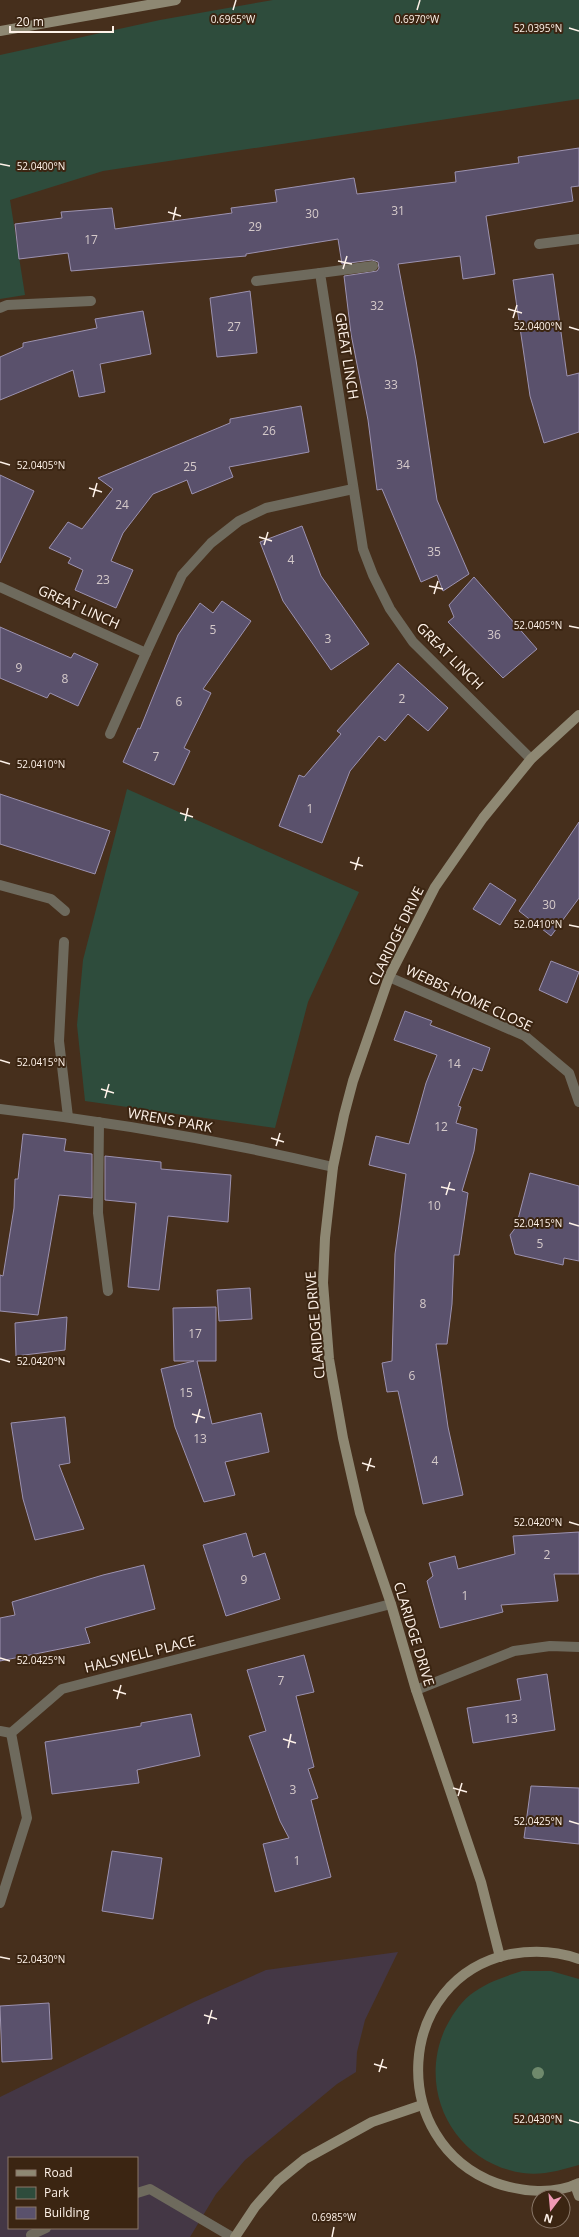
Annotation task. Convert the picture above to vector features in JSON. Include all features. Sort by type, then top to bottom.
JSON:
[{"type":"street","points":[[0,31],[176,0]]},
{"type":"street","points":[[539,244],[579,239]]},
{"type":"street","points":[[256,281],[373,266]]},
{"type":"street","name":"GREAT LINCH","points":[[320,273],[363,548],[390,609],[413,642],[532,760]]},
{"type":"street","points":[[0,308],[7,305],[91,301]]},
{"type":"street","points":[[110,734],[182,575],[211,543],[239,521],[266,508],[353,490]]},
{"type":"street","name":"GREAT LINCH","points":[[0,587],[146,652]]},
{"type":"street","name":"CLARIDGE DRIVE","points":[[500,1957],[481,1882],[416,1690],[391,1604],[360,1512],[343,1438],[329,1359],[323,1283],[325,1238],[333,1167],[353,1081],[389,977],[435,887],[483,818],[532,760],[579,715]]},
{"type":"street","points":[[0,885],[51,899],[65,911]]},
{"type":"street","points":[[64,942],[59,1041],[68,1117]]},
{"type":"street","name":"WEBBS HOME CLOSE","points":[[389,977],[525,1036],[569,1073],[579,1102]]},
{"type":"street","name":"WRENS PARK","points":[[0,1109],[99,1122],[285,1156],[333,1167]]},
{"type":"street","points":[[99,1122],[98,1213],[108,1291]]},
{"type":"street","name":"HALSWELL PLACE","points":[[11,1733],[62,1689],[391,1604]]},
{"type":"street","points":[[416,1690],[514,1651],[550,1646],[579,1648]]},
{"type":"street","points":[[0,1731],[11,1733],[27,1818],[0,1902]]},
{"type":"street","points":[[579,1959],[547,1952],[523,1952],[500,1957],[476,1968],[454,1984],[437,2004],[425,2027],[418,2053],[417,2079],[422,2105],[435,2134],[455,2159],[481,2177],[518,2189],[544,2191],[577,2184],[579,2196]]},
{"type":"street","points":[[235,2237],[255,2207],[278,2181],[305,2159],[372,2122],[422,2105]]},
{"type":"street","points":[[138,2194],[150,2189],[232,2237]]},
{"type":"street","points":[[30,2236],[44,2229]]},
{"type":"shaded area","points":[[398,1952],[365,2020],[357,2052],[356,2072],[337,2084],[245,2160],[216,2194],[190,2237],[0,2237],[0,2097],[194,2002],[266,1970]]},
{"type":"green space","points":[[273,0],[579,0],[579,99],[103,171],[10,200],[25,295],[0,299],[0,55],[160,20]]},
{"type":"green space","points":[[127,789],[359,892],[308,1002],[275,1128],[85,1101],[77,1025],[83,960]]},
{"type":"green space","points":[[522,1971],[551,1971],[579,1979],[579,2165],[558,2171],[537,2174],[523,2173],[499,2166],[478,2155],[461,2139],[448,2120],[439,2099],[436,2076],[437,2053],[445,2029],[459,2007],[470,1995],[482,1987],[501,1978]]},
{"type":"building","points":[[579,148],[579,186],[571,187],[573,201],[486,216],[495,274],[463,279],[460,256],[398,264],[416,360],[437,500],[469,574],[443,591],[437,575],[421,582],[382,489],[377,490],[368,420],[351,334],[344,276],[377,271],[379,268],[378,262],[372,260],[342,264],[338,239],[246,254],[246,256],[71,271],[68,253],[19,259],[15,224],[62,218],[61,212],[112,208],[115,229],[232,213],[231,208],[277,202],[275,190],[354,178],[357,194],[456,182],[455,172],[519,163],[518,157]]},
{"type":"building","points":[[553,274],[567,376],[579,373],[579,432],[544,443],[530,396],[513,280]]},
{"type":"building","points":[[250,291],[257,353],[217,357],[210,298]]},
{"type":"building","points":[[143,311],[151,354],[100,364],[105,392],[79,397],[73,370],[0,400],[0,357],[23,347],[23,343],[97,328],[95,319]]},
{"type":"building","points":[[301,406],[309,452],[229,467],[233,477],[192,494],[187,480],[153,494],[123,533],[111,561],[133,570],[116,608],[75,590],[83,570],[68,563],[71,558],[49,548],[68,522],[82,529],[113,489],[98,478],[230,423],[230,419]]},
{"type":"building","points":[[0,475],[34,491],[0,563]]},
{"type":"building","points":[[302,526],[321,576],[369,644],[331,670],[283,601],[260,542]]},
{"type":"building","points":[[474,577],[537,649],[503,678],[448,622],[454,617],[449,605]]},
{"type":"building","points":[[222,601],[251,621],[203,689],[211,693],[184,748],[190,751],[174,785],[123,762],[138,728],[140,729],[178,635],[200,603],[213,613]]},
{"type":"building","points":[[0,627],[71,658],[74,653],[98,664],[78,706],[50,693],[47,698],[0,678]]},
{"type":"building","points":[[398,663],[448,708],[428,731],[408,714],[385,741],[379,736],[350,771],[322,843],[279,826],[299,775],[304,777],[341,734],[337,731]]},
{"type":"building","points":[[0,794],[110,831],[95,874],[0,844]]},
{"type":"building","points":[[579,822],[579,898],[551,936],[519,911]]},
{"type":"building","points":[[490,883],[516,900],[500,925],[473,909]]},
{"type":"building","points":[[551,961],[579,972],[567,1003],[539,990]]},
{"type":"building","points":[[405,1011],[432,1021],[430,1025],[490,1048],[482,1071],[473,1068],[458,1106],[461,1107],[456,1123],[477,1129],[474,1151],[462,1191],[468,1193],[459,1255],[454,1255],[452,1304],[447,1344],[436,1344],[448,1427],[463,1495],[423,1504],[398,1391],[387,1392],[382,1363],[392,1361],[395,1254],[406,1174],[369,1165],[376,1136],[409,1144],[426,1083],[437,1055],[394,1040]]},
{"type":"building","points":[[23,1134],[66,1139],[64,1151],[92,1154],[92,1198],[59,1195],[38,1315],[0,1311],[0,1275],[3,1276],[14,1208],[15,1179],[18,1179]]},
{"type":"building","points":[[105,1156],[161,1162],[161,1169],[231,1175],[228,1222],[168,1216],[159,1290],[128,1287],[136,1203],[105,1200]]},
{"type":"building","points":[[530,1173],[579,1186],[579,1261],[564,1258],[563,1265],[515,1254],[510,1235],[516,1227]]},
{"type":"building","points":[[250,1288],[252,1319],[219,1321],[217,1290]]},
{"type":"building","points":[[216,1307],[216,1361],[197,1361],[212,1424],[261,1413],[269,1452],[225,1462],[235,1495],[204,1502],[175,1427],[161,1369],[194,1361],[174,1361],[173,1308]]},
{"type":"building","points":[[67,1317],[65,1350],[16,1356],[15,1323]]},
{"type":"building","points":[[65,1417],[70,1463],[59,1465],[84,1529],[35,1540],[23,1499],[11,1423]]},
{"type":"building","points":[[579,1532],[579,1574],[554,1574],[558,1601],[501,1605],[503,1612],[440,1628],[427,1581],[433,1576],[429,1563],[455,1556],[458,1569],[515,1554],[513,1536]]},
{"type":"building","points":[[246,1533],[253,1557],[265,1553],[280,1599],[226,1616],[203,1545]]},
{"type":"building","points":[[144,1565],[155,1609],[85,1628],[90,1643],[0,1661],[0,1618],[15,1615],[12,1602],[103,1575]]},
{"type":"building","points":[[304,1655],[314,1692],[296,1696],[314,1767],[308,1769],[318,1798],[311,1800],[331,1877],[275,1892],[263,1844],[289,1838],[280,1821],[249,1736],[266,1731],[247,1670]]},
{"type":"building","points":[[547,1674],[555,1730],[473,1743],[467,1708],[521,1700],[517,1679]]},
{"type":"building","points":[[191,1714],[200,1756],[137,1770],[139,1783],[52,1794],[45,1742],[141,1726],[141,1723]]},
{"type":"building","points":[[531,1786],[579,1788],[579,1844],[524,1838]]},
{"type":"building","points":[[112,1851],[162,1858],[153,1919],[102,1911]]},
{"type":"building","points":[[49,2003],[52,2059],[2,2062],[0,2006]]}]
